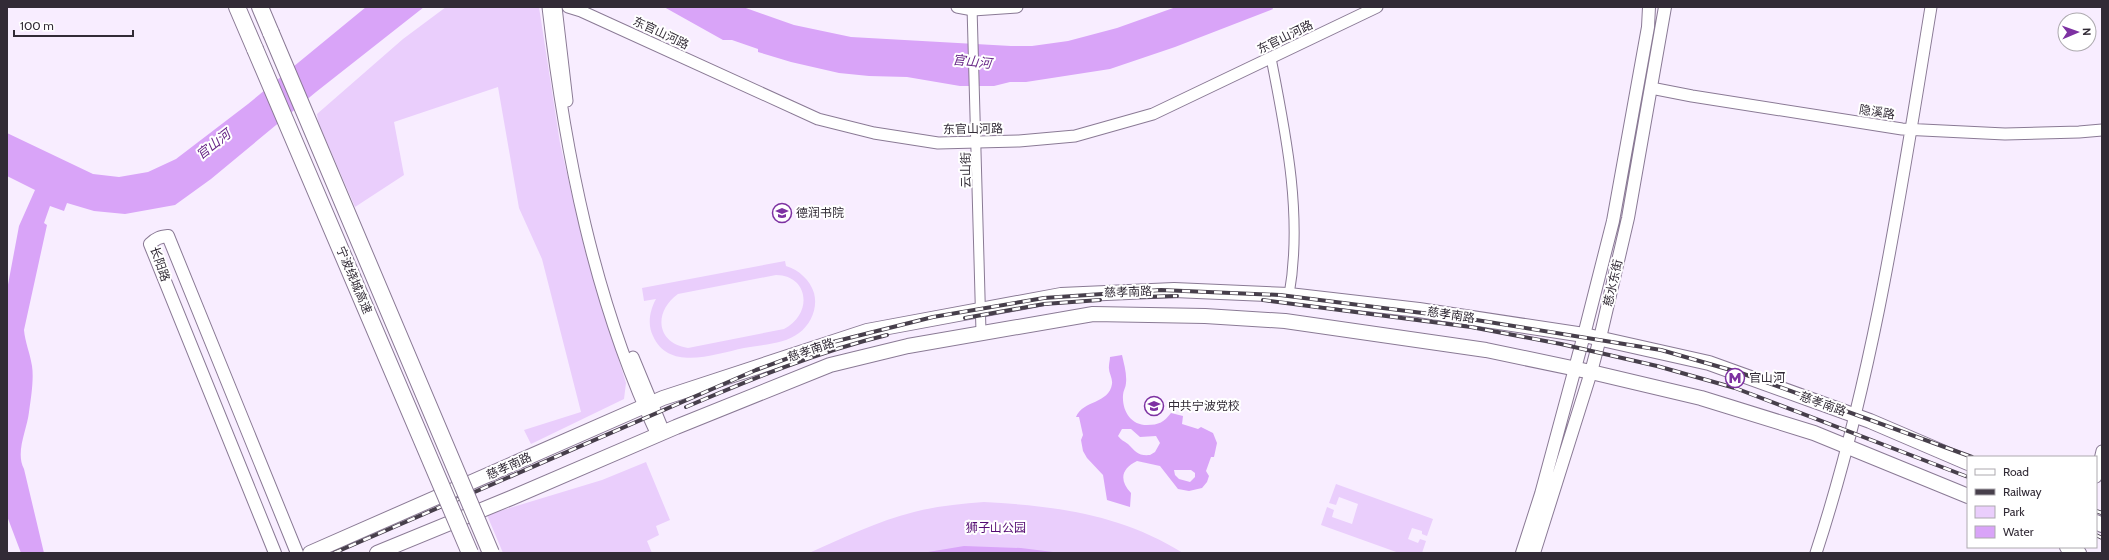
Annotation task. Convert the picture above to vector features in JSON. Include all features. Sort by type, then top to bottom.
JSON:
[{"type":"highway","name":"宁波绕城高速","points":[[237,7],[470,553]]},
{"type":"highway","name":"宁波绕城高速","points":[[260,7],[491,553]]},
{"type":"main road","name":"慈水东街","points":[[1522,553],[1541,494],[1613,221],[1648,27],[1650,7]]},
{"type":"main road","name":"慈水东街","points":[[1534,553],[1591,372],[1600,338],[1628,218],[1665,7]]},
{"type":"main road","name":"长阳路","points":[[275,553],[150,244],[154,239],[168,236],[297,553]]},
{"type":"main road","name":"慈孝南路","points":[[310,553],[647,405],[867,331],[1061,295],[1174,290],[1290,295],[1419,310],[1584,335],[1709,363],[1854,415],[1967,463]]},
{"type":"main road","name":"慈孝南路","points":[[378,553],[660,434],[830,365],[908,346],[981,332],[1093,314],[1206,316],[1285,320],[1486,350],[1591,372]]},
{"type":"main road","points":[[1591,372],[1701,398],[1814,433],[1967,496]]},
{"type":"main road","points":[[2069,548],[2078,553]]},
{"type":"street","points":[[548,7],[565,132],[588,234],[615,328],[660,434]]},
{"type":"street","points":[[556,7],[568,113],[592,224],[647,405]]},
{"type":"street","name":"东官山河路","points":[[568,7],[581,11],[818,119],[874,134],[938,143],[1075,136],[1153,114],[1377,7]]},
{"type":"street","points":[[957,7],[1017,7]]},
{"type":"street","points":[[1816,553],[1833,502],[1877,319],[1931,7]]},
{"type":"street","name":"云山街","points":[[972,8],[976,104],[981,332]]},
{"type":"street","points":[[1271,58],[1288,161],[1295,229],[1294,270],[1290,295]]},
{"type":"street","name":"隐溪路","points":[[1651,88],[1692,96],[1911,129],[2005,134],[2102,130]]},
{"type":"street","points":[[2097,473],[2102,451]]},
{"type":"green space","points":[[446,7],[539,7],[560,143],[585,251],[626,383],[624,399],[531,444],[524,430],[581,412],[542,259],[519,208],[498,87],[394,122],[404,175],[355,207],[318,122],[317,114],[403,39]]},
{"type":"green space","points":[[785,261],[786,266],[800,273],[810,284],[814,293],[815,304],[814,310],[807,325],[799,333],[787,340],[720,354],[694,358],[681,357],[670,354],[660,347],[653,336],[650,327],[650,317],[656,299],[644,301],[642,288]],"holes":[[[776,275],[787,277],[795,281],[801,288],[803,305],[800,314],[794,322],[784,329],[688,348],[677,345],[669,340],[664,333],[662,317],[670,301],[678,294]]]},
{"type":"green space","points":[[646,462],[670,520],[656,526],[659,535],[647,541],[652,553],[503,553],[487,515],[602,480]]},
{"type":"green space","points":[[1336,484],[1433,519],[1427,536],[1422,534],[1422,531],[1412,528],[1408,539],[1418,543],[1420,539],[1426,541],[1422,553],[1399,553],[1321,525],[1327,507],[1334,510],[1332,517],[1352,524],[1358,504],[1339,497],[1336,505],[1329,503]]},
{"type":"green space","name":"狮子山公园","points":[[984,502],[1037,506],[1087,514],[1135,529],[1183,553],[809,553],[887,520],[923,510],[957,504]]},
{"type":"water","points":[[366,7],[424,7],[316,92],[211,179],[175,205],[125,214],[94,211],[67,203],[64,211],[50,206],[44,223],[47,225],[24,330],[33,377],[28,419],[21,448],[22,462],[44,553],[21,553],[7,516],[7,290],[19,226],[35,190],[7,176],[7,133],[93,174],[119,177],[148,172],[176,159],[248,104]]},
{"type":"water","points":[[664,7],[743,7],[794,25],[851,37],[1011,46],[1032,46],[1068,41],[1117,28],[1176,7],[1272,7],[1273,9],[1175,47],[1110,69],[1026,82],[1010,82],[994,86],[960,86],[907,77],[869,76],[839,73],[791,62],[758,52],[758,49],[732,40],[723,40]]},
{"type":"water","points":[[1122,355],[1126,380],[1123,394],[1124,406],[1126,412],[1136,423],[1147,425],[1158,424],[1166,419],[1171,413],[1183,416],[1182,424],[1198,429],[1201,427],[1213,433],[1217,443],[1214,457],[1211,457],[1206,471],[1209,476],[1207,482],[1202,488],[1189,491],[1178,489],[1160,466],[1137,461],[1125,471],[1123,479],[1131,493],[1130,507],[1107,500],[1103,475],[1087,458],[1083,451],[1081,440],[1083,435],[1079,417],[1076,417],[1084,407],[1101,399],[1110,390],[1112,382],[1109,368],[1110,357]],"holes":[[[1122,429],[1131,429],[1140,437],[1156,436],[1160,443],[1155,452],[1150,455],[1140,454],[1118,436]],[[1174,470],[1191,470],[1195,473],[1195,477],[1190,482],[1179,479],[1175,475]]]},
{"type":"water","points":[[964,546],[1021,548],[1061,553],[922,553]]},
{"type":"railway","points":[[334,553],[756,370],[829,343],[933,317],[1044,298],[1161,290],[1280,295],[1470,319],[1661,350],[1741,373],[1969,456]]},
{"type":"railway","points":[[1141,297],[1177,296]]},
{"type":"railway","points":[[965,318],[1044,304],[1100,300]]},
{"type":"railway","points":[[1263,300],[1471,327],[1561,344],[1657,366],[1735,388],[1967,477]]},
{"type":"railway","points":[[686,407],[760,376],[835,349],[887,335]]},
{"type":"railway","points":[[2097,511],[2102,513]]},
{"type":"railway","points":[[2097,536],[2102,538]]},
{"type":"place","name":"德润书院","points":[[782,213]]},
{"type":"place","name":"官山河","points":[[1735,378]]},
{"type":"place","name":"中共宁波党校","points":[[1154,406]]}]
